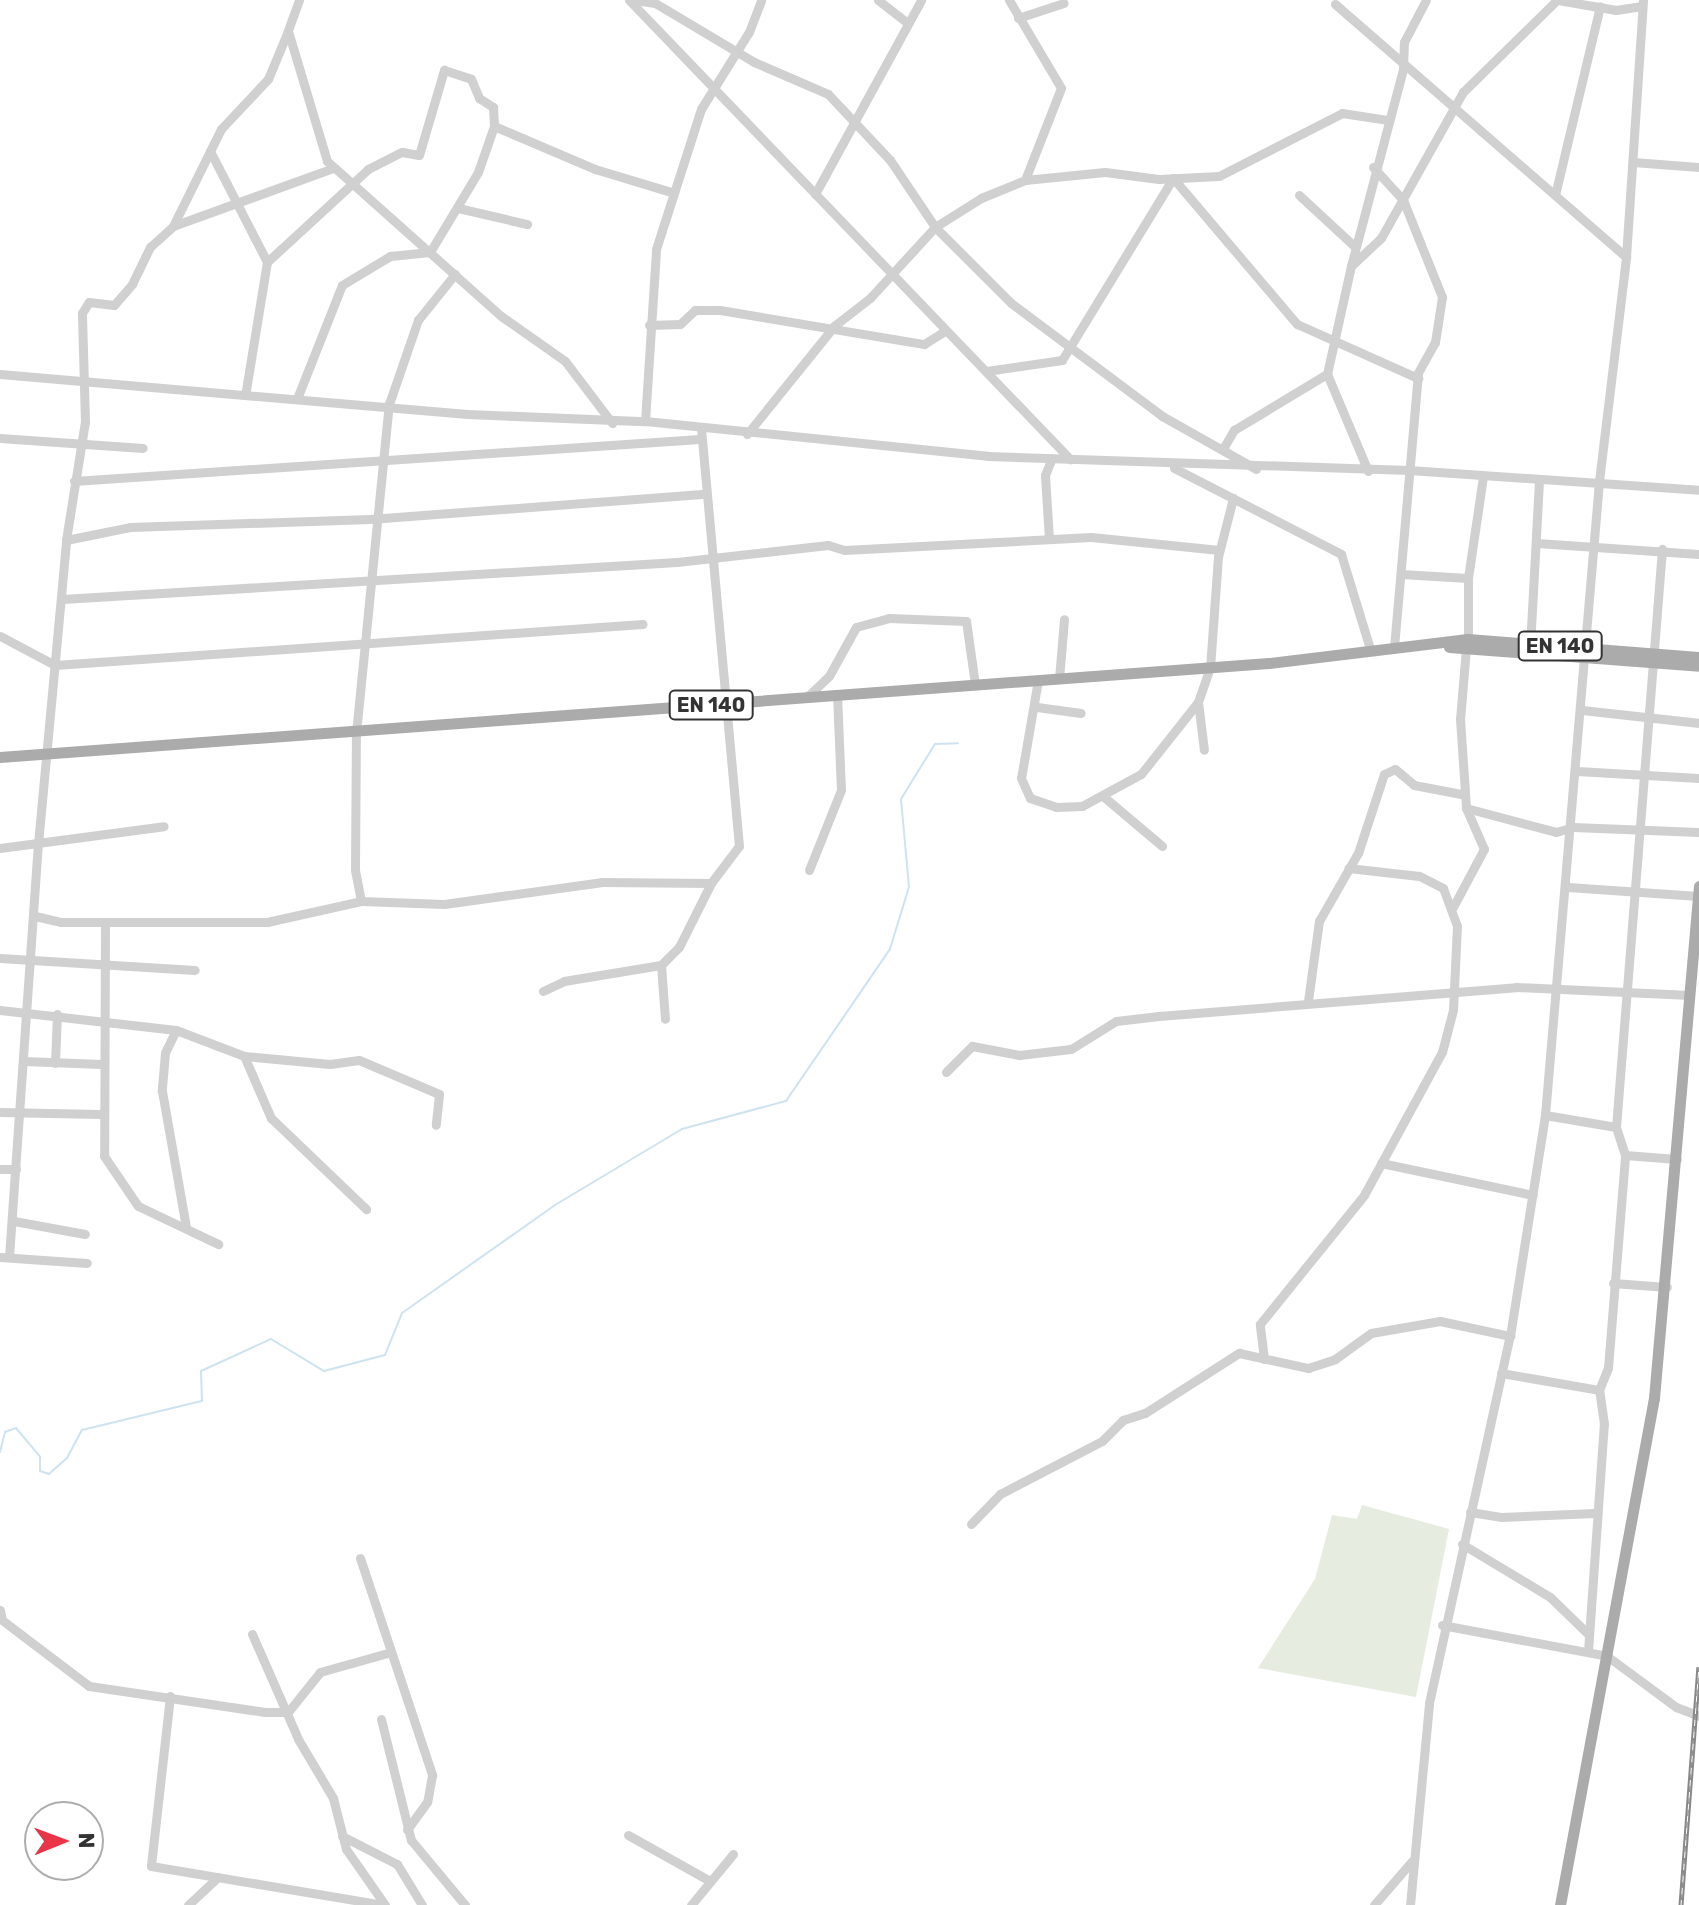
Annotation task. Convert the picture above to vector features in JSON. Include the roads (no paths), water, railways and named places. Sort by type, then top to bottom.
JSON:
[{"type":"main road","name":"EN 140","points":[[0,757],[1210,668],[1420,644],[1587,652],[1699,666]]},
{"type":"main road","name":"EN 140","points":[[1652,658],[1699,657]]},
{"type":"main road","points":[[1560,1905],[1607,1656],[1667,1287],[1699,886]]},
{"type":"street","points":[[173,226],[210,151],[268,79],[299,0]]},
{"type":"street","points":[[632,0],[655,3],[733,51],[817,86],[855,117],[935,227],[1069,352],[1162,416],[1224,447],[1256,469]]},
{"type":"street","points":[[632,0],[710,87],[943,332],[986,371],[1070,459]]},
{"type":"street","points":[[645,421],[656,249],[671,192],[710,87],[761,0]]},
{"type":"street","points":[[878,0],[907,23]]},
{"type":"street","points":[[815,194],[921,0]]},
{"type":"street","points":[[1009,0],[1061,88],[1025,180]]},
{"type":"street","points":[[1368,471],[1327,374],[1331,340],[1373,167],[1403,69],[1404,42],[1426,0]]},
{"type":"street","points":[[1351,266],[1381,238],[1454,106],[1557,0],[1600,6],[1643,3],[1626,257],[1599,481],[1560,988],[1545,1115],[1510,1336],[1442,1625],[1412,1861],[1410,1905]]},
{"type":"street","points":[[1018,18],[1064,3]]},
{"type":"street","points":[[1335,4],[1403,69],[1454,106],[1626,257]]},
{"type":"street","points":[[1555,195],[1600,6]]},
{"type":"street","points":[[288,31],[333,168],[455,274],[565,361],[612,423]]},
{"type":"street","points":[[267,262],[389,157],[419,155],[444,70],[471,79],[479,98],[493,107],[494,126],[458,208],[430,252]]},
{"type":"street","points":[[747,434],[834,326],[870,298],[889,272],[935,227],[1025,180],[1114,172],[1173,178],[1229,173],[1342,113],[1388,120]]},
{"type":"street","points":[[494,126],[595,169],[671,192]]},
{"type":"street","points":[[210,151],[267,262],[246,390]]},
{"type":"street","points":[[1633,162],[1699,167]]},
{"type":"street","points":[[1373,167],[1403,200],[1442,297],[1435,342],[1418,378],[1394,647]]},
{"type":"street","points":[[87,1263],[5,1257],[14,1221],[38,844],[50,753],[66,540],[79,440],[85,422],[85,307],[114,305],[150,247],[173,226],[333,168]]},
{"type":"street","points":[[1173,178],[1297,324],[1418,378]]},
{"type":"street","points":[[986,371],[1058,364],[1069,352],[1173,178]]},
{"type":"street","points":[[1299,195],[1353,245]]},
{"type":"street","points":[[458,208],[527,224]]},
{"type":"street","points":[[298,396],[326,312],[346,279],[390,256],[430,252]]},
{"type":"street","points":[[361,901],[355,870],[356,733],[374,580],[389,404],[418,320],[455,274]]},
{"type":"street","points":[[649,325],[680,324],[695,310],[834,326],[929,344],[943,332]]},
{"type":"street","points":[[0,374],[246,390],[612,423],[645,421],[701,435]]},
{"type":"street","points":[[1224,447],[1234,430],[1327,374]]},
{"type":"street","points":[[74,481],[747,434],[1171,466],[1409,470],[1699,490]]},
{"type":"street","points":[[543,991],[661,965],[692,926],[711,883],[730,861],[741,833],[721,704],[701,435]]},
{"type":"street","points":[[0,438],[79,440],[143,448]]},
{"type":"street","points":[[1049,539],[1045,483],[1052,458]]},
{"type":"street","points":[[1171,466],[1341,554],[1370,649]]},
{"type":"street","points":[[1453,907],[1484,849],[1461,794],[1468,578],[1483,476]]},
{"type":"street","points":[[1530,648],[1539,479]]},
{"type":"street","points":[[66,540],[130,527],[379,516],[705,494]]},
{"type":"street","points":[[1038,680],[1037,707],[1021,778],[1030,798],[1064,808],[1104,797],[1141,774],[1198,702],[1210,668],[1215,554],[1233,498]]},
{"type":"street","points":[[62,599],[711,559],[828,545],[844,550],[1103,538],[1215,554]]},
{"type":"street","points":[[1537,543],[1662,549],[1699,554]]},
{"type":"street","points":[[1588,1651],[1595,1513],[1604,1424],[1599,1390],[1608,1368],[1625,1155],[1616,1127],[1643,830],[1643,777],[1662,549]]},
{"type":"street","points":[[1401,574],[1468,578]]},
{"type":"street","points":[[807,697],[829,676],[856,627],[889,618],[966,621],[975,684]]},
{"type":"street","points":[[1059,679],[1064,619]]},
{"type":"street","points":[[0,636],[55,665],[274,654],[365,643],[643,624]]},
{"type":"street","points":[[809,870],[841,790],[837,695]]},
{"type":"street","points":[[1198,702],[1204,750]]},
{"type":"street","points":[[1037,707],[1081,713]]},
{"type":"street","points":[[1582,710],[1699,723]]},
{"type":"street","points":[[1308,1001],[1315,934],[1331,891],[1348,868],[1388,770],[1400,771],[1414,785],[1461,794]]},
{"type":"street","points":[[1577,771],[1699,778]]},
{"type":"street","points":[[1104,797],[1162,846]]},
{"type":"street","points":[[1466,808],[1556,832],[1573,827],[1699,832]]},
{"type":"street","points":[[0,848],[164,826]]},
{"type":"street","points":[[1264,1359],[1260,1324],[1351,1216],[1442,1052],[1456,990],[1453,907],[1443,888],[1429,880],[1348,868]]},
{"type":"street","points":[[35,916],[105,923],[267,922],[361,901],[444,904],[620,881],[711,883]]},
{"type":"street","points":[[1568,887],[1698,896]]},
{"type":"street","points":[[105,923],[100,1114],[104,1156],[138,1206],[218,1244]]},
{"type":"street","points":[[0,958],[32,963],[195,970]]},
{"type":"street","points":[[661,965],[665,1019]]},
{"type":"street","points":[[946,1072],[972,1046],[1019,1055],[1071,1049],[1116,1021],[1308,1001],[1456,990],[1560,988],[1690,995]]},
{"type":"street","points":[[0,1010],[102,1019],[176,1030],[244,1056],[330,1064],[359,1060],[439,1094],[436,1125]]},
{"type":"street","points":[[55,1063],[57,1014]]},
{"type":"street","points":[[176,1030],[165,1053],[162,1091],[186,1227]]},
{"type":"street","points":[[244,1056],[271,1118],[366,1209]]},
{"type":"street","points":[[24,1061],[101,1064]]},
{"type":"street","points":[[0,1112],[100,1114]]},
{"type":"street","points":[[1545,1115],[1616,1127]]},
{"type":"street","points":[[1625,1155],[1677,1159]]},
{"type":"street","points":[[1381,1163],[1533,1195]]},
{"type":"street","points":[[0,1169],[16,1169]]},
{"type":"street","points":[[14,1221],[85,1234]]},
{"type":"street","points":[[1613,1283],[1667,1287]]},
{"type":"street","points":[[971,1524],[1000,1494],[1102,1441],[1120,1422],[1145,1413],[1239,1353],[1291,1368],[1321,1365],[1397,1324],[1440,1321],[1474,1333],[1510,1336]]},
{"type":"street","points":[[1501,1373],[1599,1390]]},
{"type":"street","points":[[1470,1512],[1501,1517],[1595,1513]]},
{"type":"street","points":[[1462,1544],[1550,1597],[1587,1633]]},
{"type":"street","points":[[360,1558],[432,1775],[427,1802],[407,1830]]},
{"type":"street","points":[[0,1610],[2,1620],[89,1686],[288,1712]]},
{"type":"street","points":[[1442,1625],[1607,1656],[1676,1707],[1699,1716]]},
{"type":"street","points":[[252,1634],[333,1798],[342,1836],[385,1905]]},
{"type":"street","points":[[288,1712],[320,1672],[391,1652]]},
{"type":"street","points":[[170,1696],[151,1866],[385,1905]]},
{"type":"street","points":[[381,1719],[407,1830],[418,1852],[465,1905]]},
{"type":"street","points":[[628,1835],[710,1881]]},
{"type":"street","points":[[342,1836],[397,1864],[422,1905]]},
{"type":"street","points":[[691,1905],[733,1854]]},
{"type":"street","points":[[1374,1905],[1412,1861]]},
{"type":"street","points":[[188,1905],[218,1877]]},
{"type":"waterway","points":[[0,1452],[5,1432],[16,1428],[40,1457],[40,1471],[49,1474],[67,1458],[82,1430],[202,1401],[201,1371],[271,1339],[324,1371],[385,1355],[402,1313],[555,1205],[682,1129],[786,1101],[890,949],[909,887],[901,799],[935,744],[958,743]]},
{"type":"railway","points":[[1681,1905],[1699,1667]]}]
